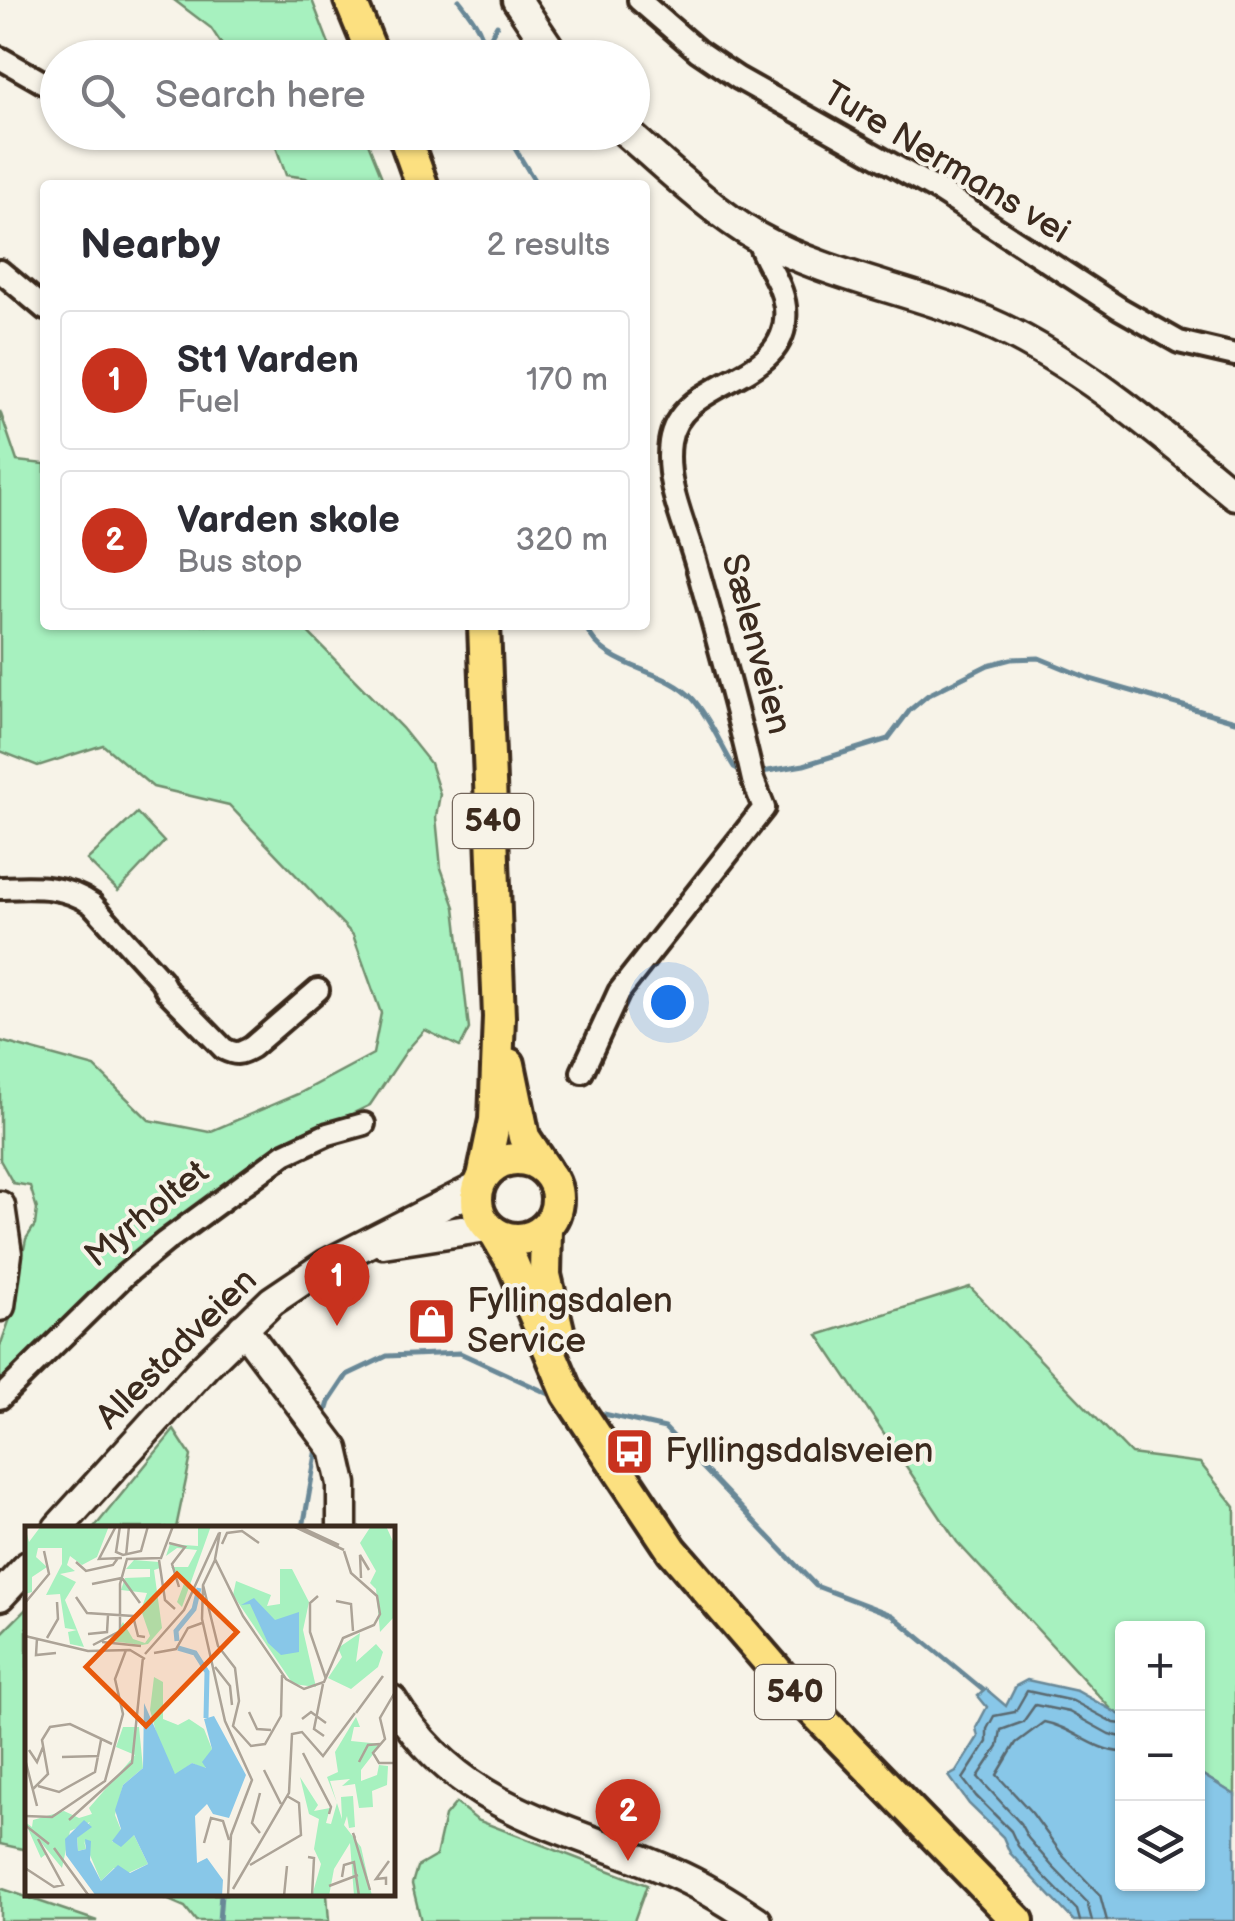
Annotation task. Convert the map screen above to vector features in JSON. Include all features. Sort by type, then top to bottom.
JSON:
[{"type":"main road","points":[[350,0],[367,40]]},
{"type":"main road","points":[[516,0],[544,40]]},
{"type":"main road","points":[[409,150],[420,180]]},
{"type":"main road","name":"Sælenveien","points":[[648,150],[757,237],[819,264],[1011,333],[1106,392],[1235,495]]},
{"type":"main road","name":"540","points":[[484,630],[499,1017],[495,1120],[480,1182],[478,1210],[523,1287],[553,1364],[598,1440],[672,1550],[738,1629],[844,1744],[1018,1921]]},
{"type":"main road","name":"540","points":[[499,1017],[524,1138],[553,1181],[557,1205],[546,1228],[548,1296],[598,1440]]},
{"type":"main road","points":[[480,1182],[500,1162],[511,1158],[536,1163],[546,1170]]},
{"type":"main road","name":"Allestadveien","points":[[60,1526],[204,1366],[296,1283],[480,1182]]},
{"type":"main road","points":[[0,1206],[7,1254],[0,1306]]},
{"type":"main road","points":[[491,1230],[524,1239],[546,1228]]},
{"type":"main road","name":"Allestadveien","points":[[367,1246],[491,1230]]},
{"type":"main road","points":[[243,1328],[334,1449],[342,1484],[342,1526]]},
{"type":"main road","points":[[0,1596],[25,1569]]},
{"type":"main road","points":[[395,1704],[426,1747],[488,1796],[538,1823],[680,1876],[757,1921]]},
{"type":"street","name":"Ture Nermans vei","points":[[639,0],[698,51],[738,78],[940,191],[1136,318],[1179,342],[1235,355]]},
{"type":"street","points":[[0,58],[40,81]]},
{"type":"street","name":"Sælenveien","points":[[582,1072],[618,992],[764,808],[677,506],[669,461],[673,431],[682,412],[755,368],[781,340],[785,305],[757,237]]},
{"type":"street","points":[[0,271],[40,305]]},
{"type":"street","points":[[0,888],[62,889],[78,894],[92,904],[167,991],[234,1054],[252,1047],[318,990]]},
{"type":"street","name":"Myrholtet","points":[[0,1398],[125,1275],[165,1242],[285,1154],[328,1134],[364,1124]]},
{"type":"green space","points":[[174,0],[312,0],[327,40],[219,40],[211,28]]},
{"type":"green space","points":[[277,150],[371,150],[383,180],[309,180],[286,175]]},
{"type":"green space","points":[[0,411],[17,461],[40,463],[40,630],[306,630],[402,728],[430,763],[440,794],[436,817],[441,868],[455,907],[469,1029],[460,1047],[425,1030],[370,1105],[309,1129],[266,1155],[154,1237],[0,1382],[0,1346],[37,1209],[30,1186],[13,1183],[0,1160],[0,1041],[95,1067],[149,1120],[209,1132],[300,1093],[373,1054],[381,1013],[353,935],[229,805],[153,787],[103,745],[38,766],[0,751]]},
{"type":"green space","points":[[137,813],[164,842],[118,891],[87,860]]},
{"type":"green space","points":[[970,1287],[1131,1454],[1200,1463],[1235,1507],[1235,1795],[1205,1776],[1205,1621],[1115,1621],[1115,1712],[1112,1710],[957,1542],[818,1335]]},
{"type":"green space","points":[[174,1430],[191,1456],[176,1526],[96,1526]]},
{"type":"green space","points":[[25,1610],[25,1850],[0,1844],[0,1635]]},
{"type":"green space","points":[[456,1803],[477,1820],[647,1885],[634,1921],[421,1921],[412,1884],[417,1867],[436,1856],[445,1816]]},
{"type":"green space","points":[[0,1888],[97,1921],[0,1921]]},
{"type":"green space","points":[[160,1896],[327,1896],[329,1921],[196,1921],[185,1907]]},
{"type":"water","points":[[1027,1680],[1077,1691],[1115,1712],[1115,1891],[1205,1891],[1205,1776],[1235,1795],[1235,1921],[1074,1921],[1010,1853],[1003,1837],[969,1804],[949,1776],[956,1772],[978,1737],[976,1728],[987,1707],[978,1696],[986,1689],[1006,1706],[1016,1686]]},
{"type":"waterway","points":[[459,0],[482,40]]},
{"type":"waterway","points":[[489,40],[497,25]]},
{"type":"waterway","points":[[516,150],[534,180]]},
{"type":"waterway","points":[[588,630],[594,640],[620,660],[681,688],[710,723],[734,767],[745,773]]},
{"type":"waterway","points":[[756,773],[804,765],[888,739],[910,710],[928,695],[988,665],[1011,659],[1039,658],[1090,679],[1235,721]]},
{"type":"waterway","points":[[324,1418],[329,1402],[347,1375],[387,1356],[460,1353],[558,1398]]},
{"type":"waterway","points":[[591,1411],[665,1428],[816,1586],[892,1615],[983,1690]]},
{"type":"waterway","points":[[303,1526],[318,1443]]},
{"type":"waterway","points":[[219,1921],[221,1896]]},
{"type":"place","name":"Fyllingsdalen Service","points":[[432,1321]]},
{"type":"place","name":"St1 Varden","points":[[337,1326]]},
{"type":"place","name":"Fyllingsdalsveien","points":[[630,1451]]},
{"type":"place","name":"Varden skole","points":[[628,1861]]}]
